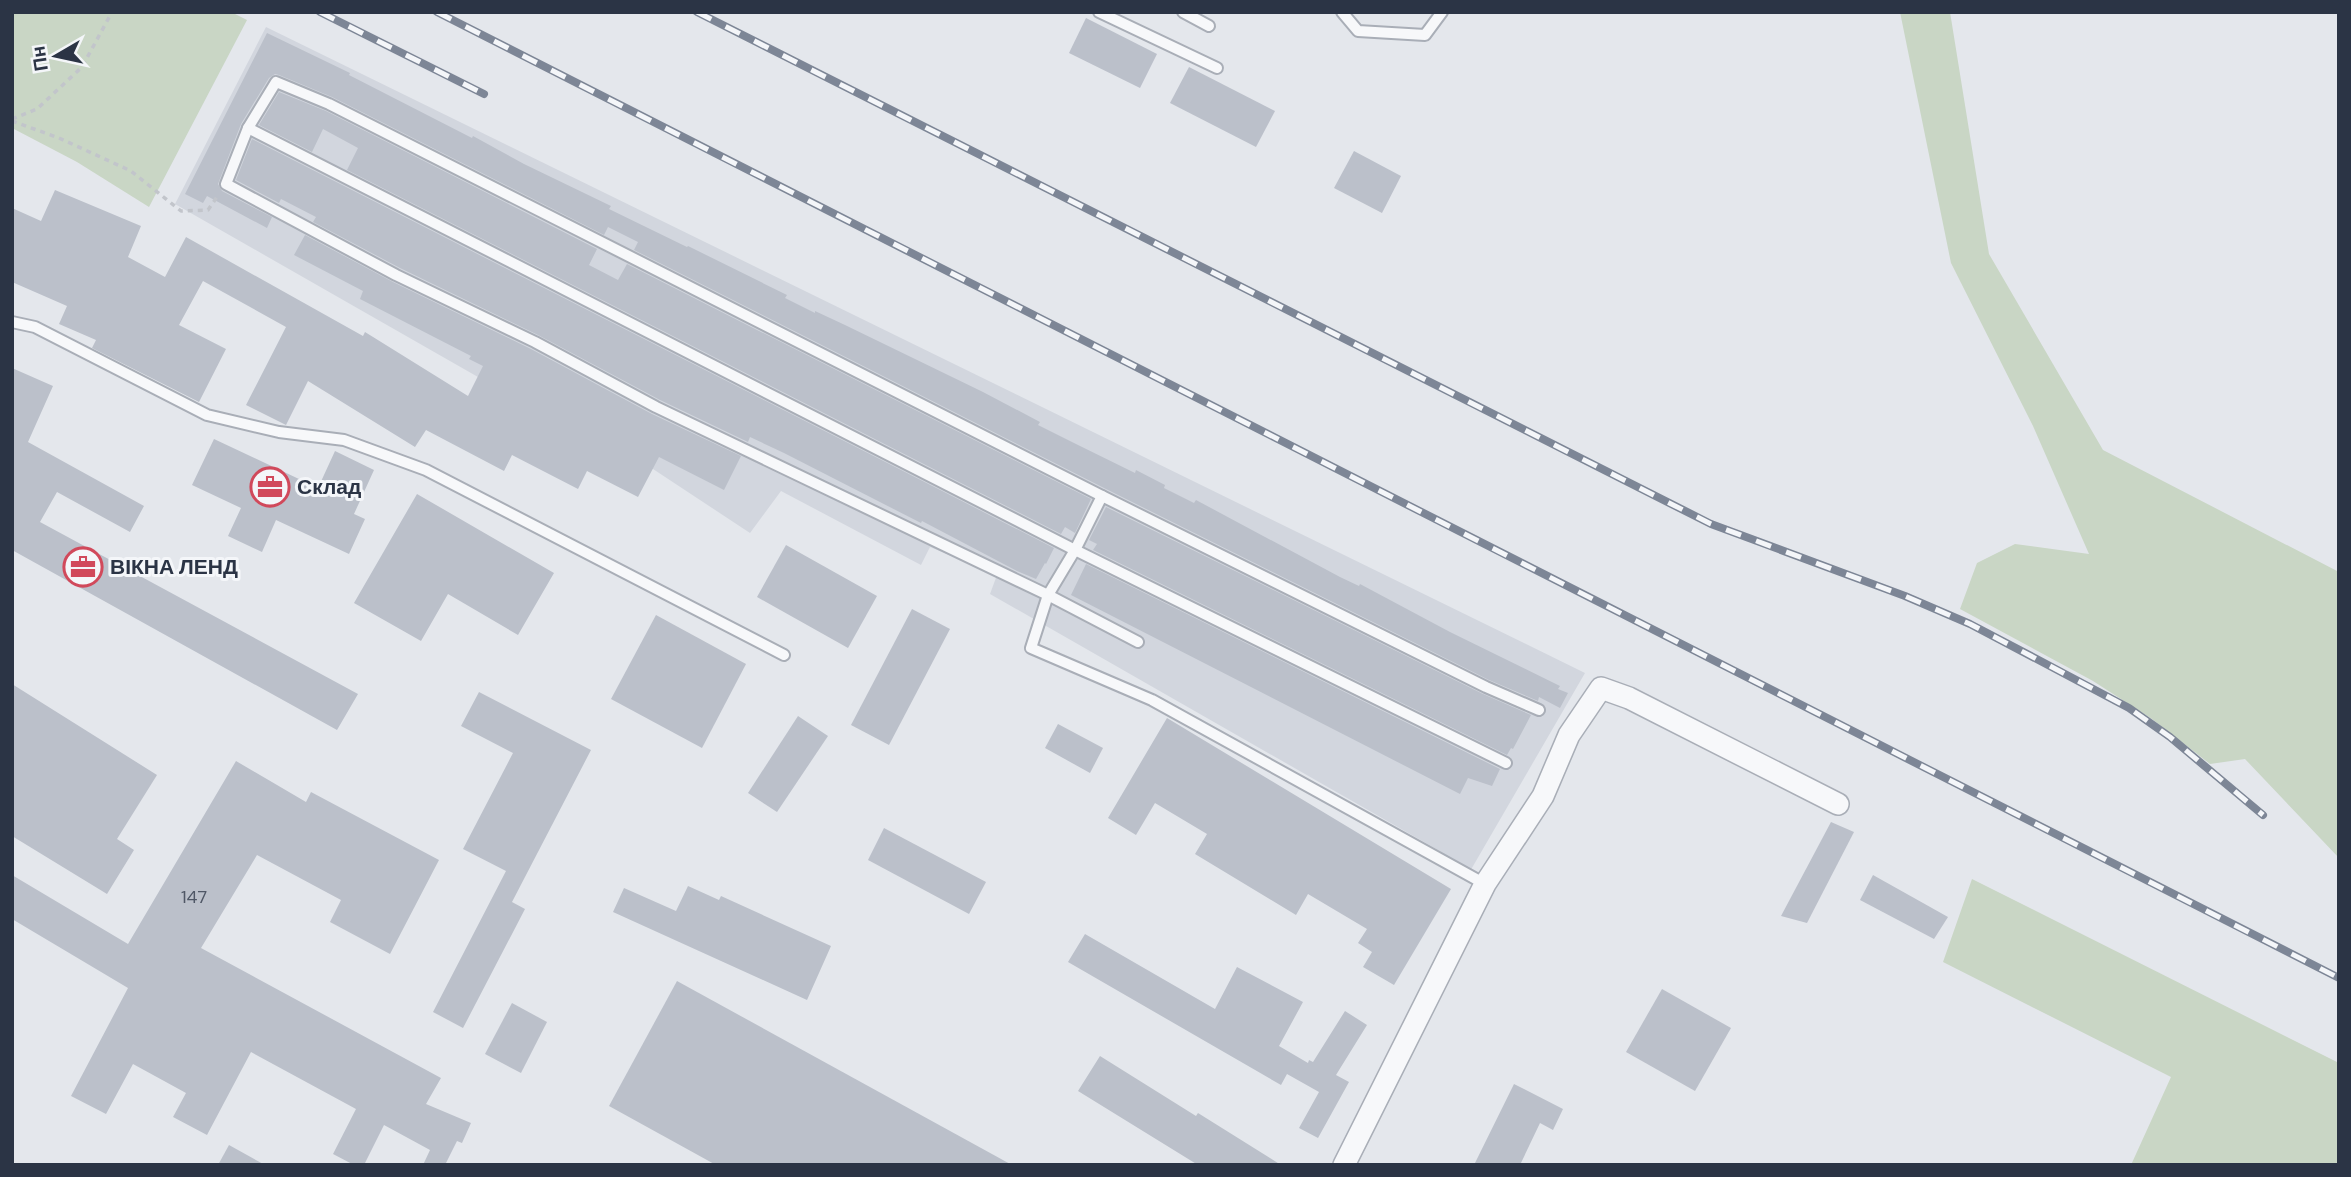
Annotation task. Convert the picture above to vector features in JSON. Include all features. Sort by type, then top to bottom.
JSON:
[{"type":"street","points":[[1344,1165],[1485,884],[1543,796],[1570,735],[1601,688],[1629,698],[1839,804]]},
{"type":"lane","points":[[1099,12],[1217,68]]},
{"type":"lane","points":[[1182,12],[1209,26]]},
{"type":"lane","points":[[1342,12],[1358,30],[1425,35],[1442,12]]},
{"type":"lane","points":[[1138,642],[1048,595],[656,407],[535,342],[396,275],[226,184],[248,128],[276,82],[318,99],[1102,496],[1486,687],[1539,710]]},
{"type":"lane","points":[[248,128],[1075,550],[1506,763]]},
{"type":"lane","points":[[12,323],[35,327],[207,415],[279,432],[344,440],[426,470],[784,655]]},
{"type":"lane","points":[[1102,496],[1075,550],[1048,595],[1031,648],[1152,700],[1485,884]]},
{"type":"path","points":[[12,120],[37,109],[82,67],[112,12]]},
{"type":"path","points":[[12,120],[59,138],[131,172],[181,211],[208,210],[226,184]]},
{"type":"shaded area","points":[[266,27],[1585,673],[1469,873],[1438,850],[990,594],[997,575],[930,547],[921,565],[781,491],[750,533],[653,469],[478,377],[175,204]]},
{"type":"green space","points":[[12,12],[231,12],[247,20],[149,207],[77,162],[12,128]]},
{"type":"green space","points":[[1900,12],[1950,12],[1989,254],[2103,450],[2339,572],[2339,858],[2245,759],[2210,764],[2152,719],[2093,681],[1960,609],[1977,563],[2015,544],[2089,554],[2033,426],[1951,263]]},
{"type":"green space","points":[[1972,879],[2339,1063],[2339,1165],[2131,1165],[2171,1077],[1943,962]]},
{"type":"building","points":[[1086,18],[1157,54],[1140,88],[1069,53]]},
{"type":"building","points":[[267,33],[611,206],[609,209],[787,295],[785,298],[983,392],[1040,422],[1038,425],[1135,473],[1136,470],[1194,503],[1196,500],[1340,577],[1359,586],[1360,584],[1560,686],[1558,689],[1568,693],[1560,708],[1539,697],[1538,701],[1489,680],[634,250],[638,242],[608,227],[604,235],[332,97],[279,75],[275,74],[269,78],[241,124],[218,184],[222,191],[272,217],[267,228],[207,196],[203,203],[185,194]]},
{"type":"building","points":[[1189,67],[1275,111],[1256,147],[1170,103]]},
{"type":"building","points":[[279,92],[326,111],[597,249],[589,265],[618,280],[627,264],[1091,499],[1075,533],[1065,527],[1061,534],[347,170],[358,148],[323,129],[312,152],[259,125]]},
{"type":"building","points":[[252,139],[1054,548],[1046,564],[1036,579],[1017,571],[784,453],[750,437],[748,442],[660,400],[538,335],[313,222],[316,217],[281,199],[279,203],[236,180]]},
{"type":"building","points":[[1354,151],[1401,176],[1382,213],[1334,188]]},
{"type":"building","points":[[55,190],[141,226],[128,257],[165,277],[186,237],[363,336],[365,332],[468,396],[483,366],[469,359],[471,356],[360,299],[363,291],[294,255],[305,235],[393,282],[531,349],[652,414],[741,456],[724,490],[659,457],[638,497],[587,471],[578,489],[512,455],[504,471],[426,430],[415,447],[308,381],[286,425],[246,405],[286,327],[203,281],[179,325],[226,349],[199,402],[92,348],[96,340],[59,324],[67,306],[12,282],[12,208],[41,221]]},
{"type":"building","points":[[12,368],[53,386],[28,442],[144,506],[130,532],[57,492],[40,522],[358,694],[337,730],[12,550]]},
{"type":"building","points":[[214,439],[318,488],[335,451],[374,470],[354,514],[365,519],[349,554],[276,520],[262,552],[228,536],[241,508],[192,485]]},
{"type":"building","points":[[417,494],[554,573],[518,635],[448,594],[421,641],[354,603]]},
{"type":"building","points":[[1106,507],[1483,694],[1531,715],[1513,749],[1511,748],[1507,755],[1093,550],[1097,544],[1089,540]]},
{"type":"building","points":[[786,545],[877,596],[848,648],[757,597]]},
{"type":"building","points":[[1086,564],[1500,769],[1492,786],[1468,778],[1460,794],[1071,595]]},
{"type":"building","points":[[912,609],[950,629],[889,745],[851,725]]},
{"type":"building","points":[[656,615],[746,664],[702,748],[611,699]]},
{"type":"building","points":[[12,684],[157,775],[117,839],[134,850],[107,894],[12,836]]},
{"type":"building","points":[[479,692],[591,750],[512,902],[525,909],[463,1028],[433,1012],[506,871],[463,849],[513,753],[461,726]]},
{"type":"building","points":[[798,716],[828,736],[777,812],[748,793]]},
{"type":"building","points":[[1167,718],[1451,889],[1394,985],[1363,967],[1372,952],[1358,943],[1367,929],[1308,894],[1296,915],[1195,854],[1207,834],[1155,803],[1136,835],[1108,818]]},
{"type":"building","points":[[1058,724],[1103,748],[1090,773],[1045,748]]},
{"type":"building","points":[[236,761],[306,802],[311,792],[439,860],[390,954],[330,922],[341,900],[257,855],[201,948],[441,1078],[426,1104],[471,1123],[462,1143],[457,1141],[445,1165],[423,1165],[430,1150],[384,1125],[364,1165],[354,1165],[333,1154],[356,1109],[251,1052],[207,1135],[173,1117],[186,1093],[133,1064],[106,1114],[71,1096],[128,988],[12,919],[12,875],[128,944]]},
{"type":"building","points":[[1831,822],[1854,832],[1807,923],[1781,916]]},
{"type":"building","points":[[884,828],[986,882],[969,914],[868,860]]},
{"type":"building","points":[[1873,875],[1948,917],[1934,939],[1860,900]]},
{"type":"building","points":[[688,886],[719,900],[721,896],[831,946],[807,1000],[613,912],[624,888],[676,911]]},
{"type":"building","points":[[1085,934],[1215,1009],[1237,967],[1303,1002],[1279,1046],[1308,1063],[1309,1060],[1313,1062],[1345,1011],[1367,1025],[1336,1075],[1349,1082],[1318,1138],[1299,1128],[1319,1092],[1287,1074],[1281,1085],[1068,962]]},
{"type":"building","points":[[677,981],[1012,1165],[716,1165],[609,1106]]},
{"type":"building","points":[[1662,989],[1731,1028],[1695,1091],[1626,1052]]},
{"type":"building","points":[[512,1003],[547,1022],[521,1073],[485,1054]]},
{"type":"building","points":[[1100,1056],[1281,1165],[1198,1165],[1078,1091]]},
{"type":"building","points":[[1514,1084],[1563,1109],[1553,1130],[1540,1123],[1520,1165],[1474,1165]]},
{"type":"building","points":[[229,1145],[265,1165],[218,1165]]},
{"type":"railway","points":[[320,12],[484,94]]},
{"type":"railway","points":[[437,12],[2339,978]]},
{"type":"railway","points":[[697,12],[1711,524],[1905,596],[1970,624],[2129,708],[2170,737],[2263,815]]},
{"type":"place","name":"Склад","points":[[270,487]]},
{"type":"place","name":"ВІКНА ЛЕНД","points":[[83,567]]}]
